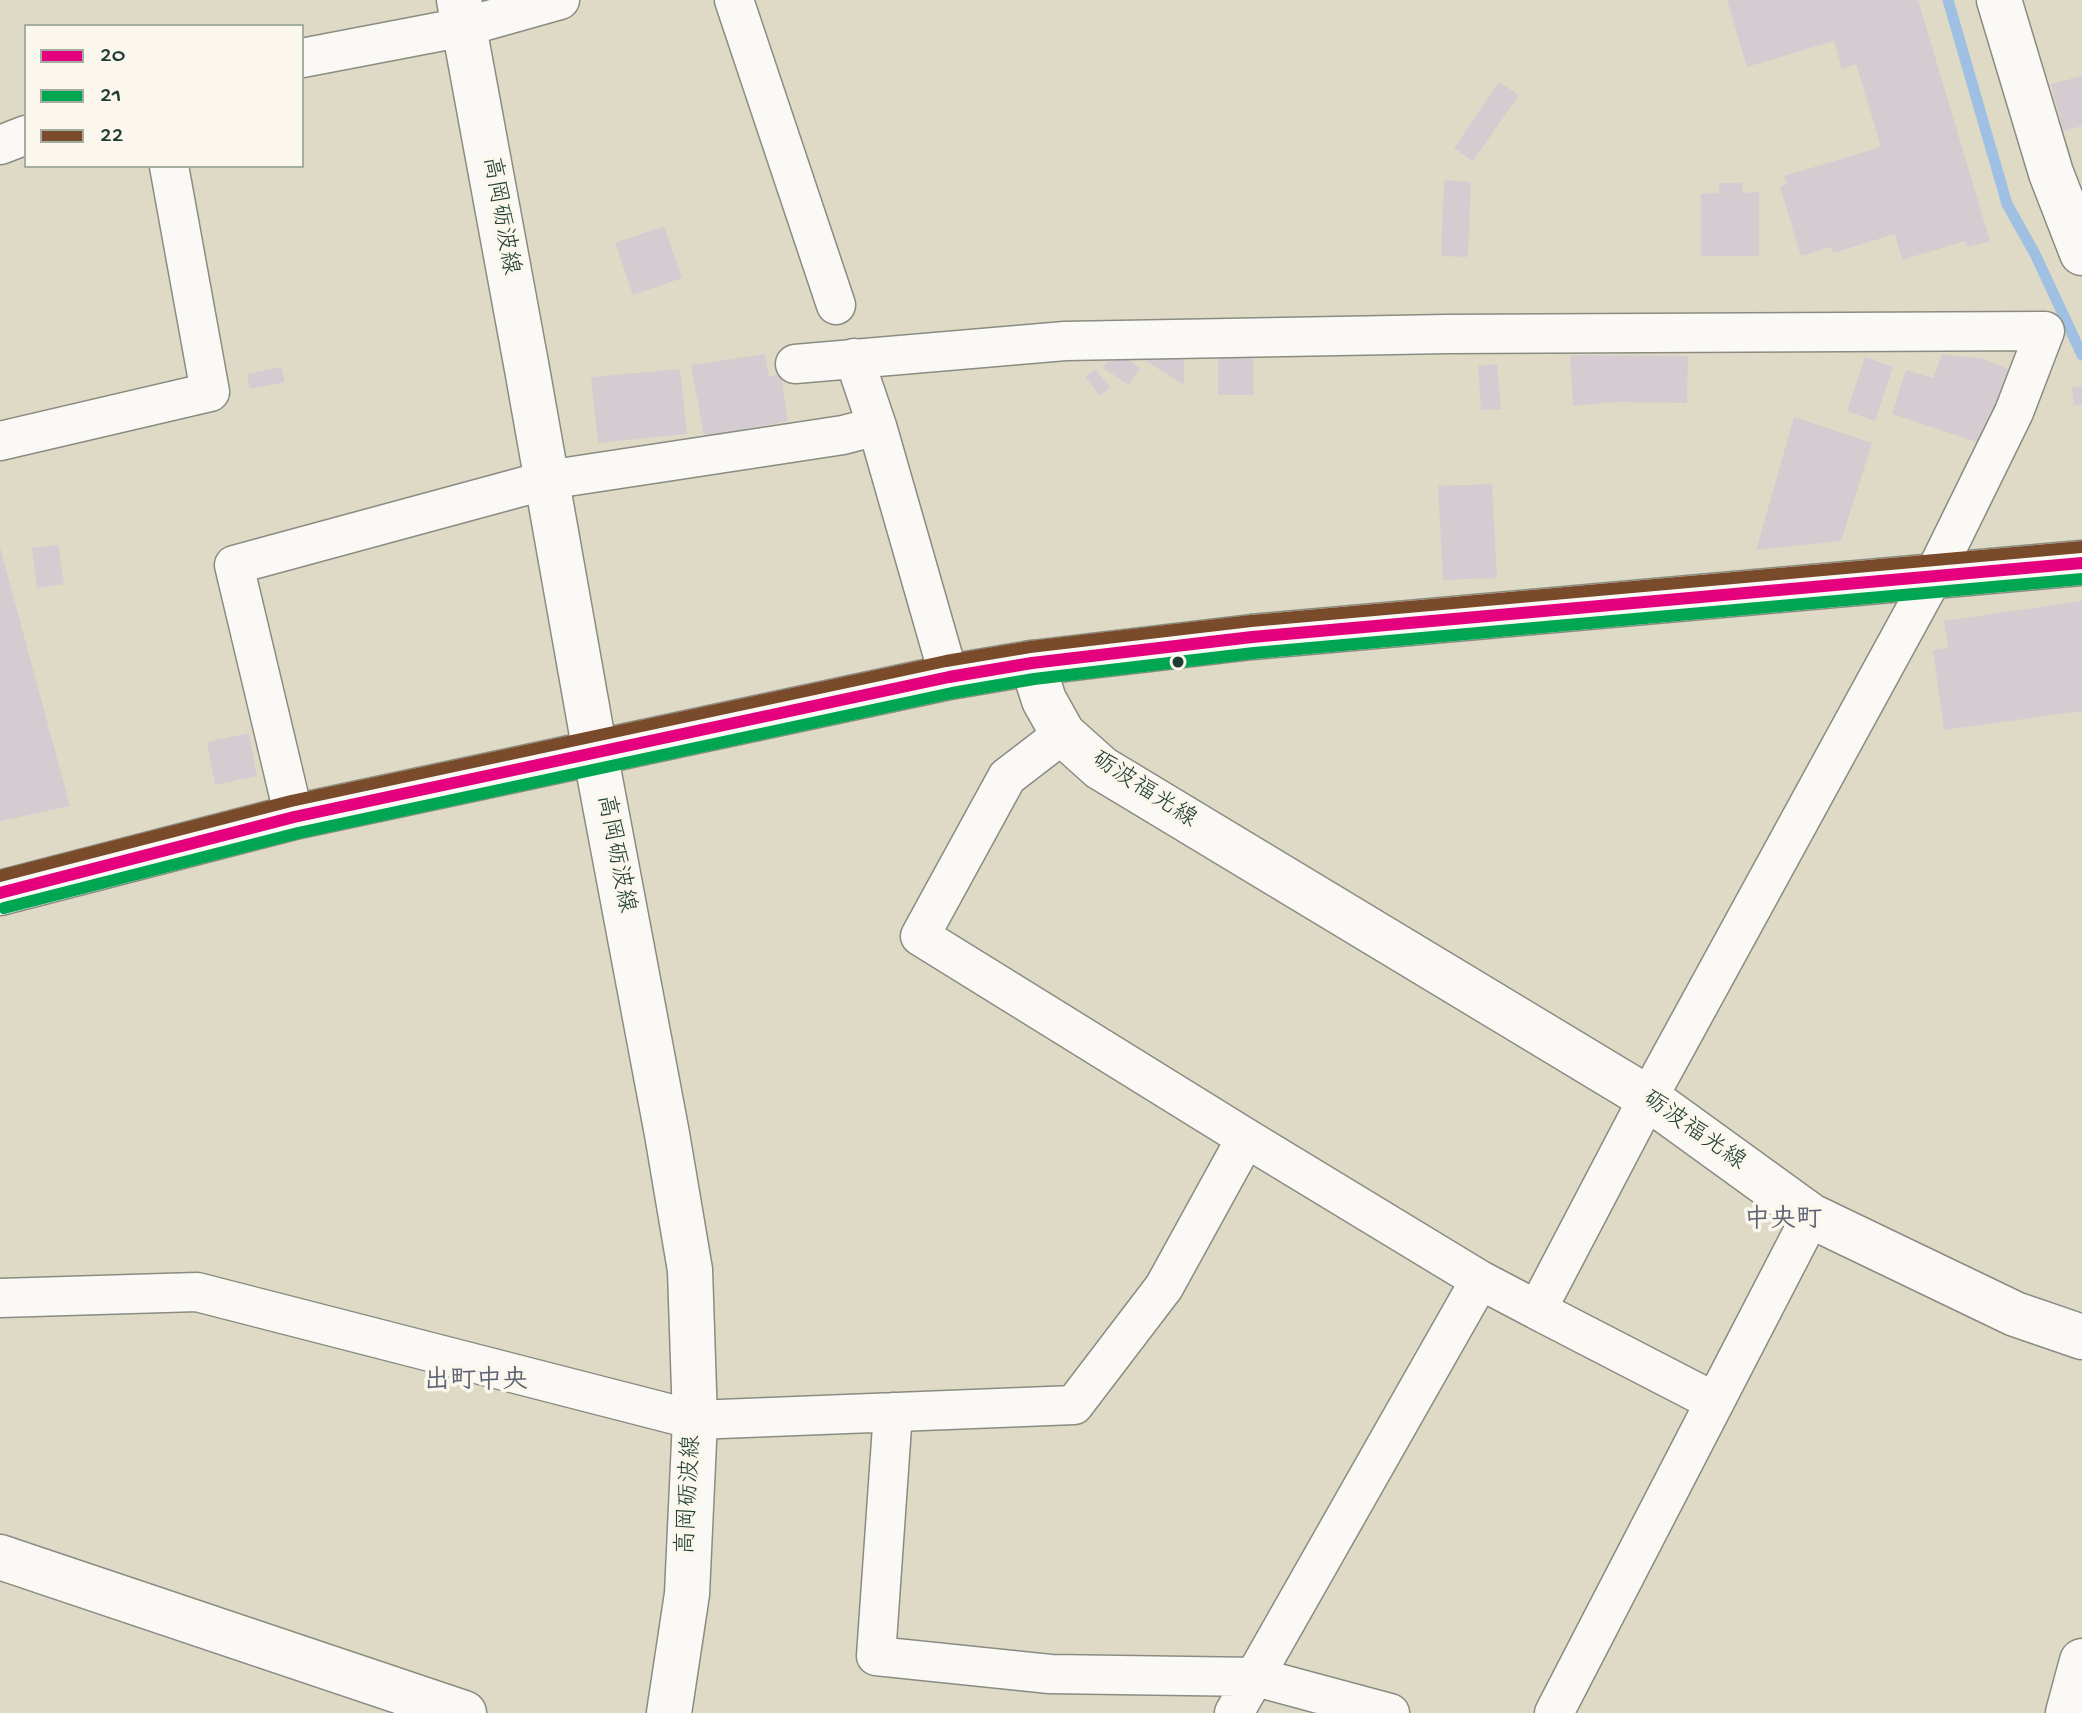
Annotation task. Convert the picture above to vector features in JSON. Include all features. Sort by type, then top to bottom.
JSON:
[{"type":"main road","points":[[1999,0],[2051,173],[2082,253]]},
{"type":"main road","name":"高岡砺波線","points":[[462,14],[690,1270],[695,1420],[687,1594],[669,1713]]},
{"type":"main road","points":[[0,893],[294,817],[949,677],[1032,663],[1252,637],[2082,563]]},
{"type":"main road","name":"砺波福光線","points":[[1032,663],[1044,700],[1063,734],[1101,768],[1648,1098],[1811,1216],[2015,1314],[2082,1337]]},
{"type":"main road","points":[[0,1557],[377,1699],[464,1713]]},
{"type":"main road","points":[[2068,1713],[2082,1661]]},
{"type":"street","points":[[304,57],[462,14],[560,0]]},
{"type":"street","points":[[734,0],[836,305]]},
{"type":"street","points":[[0,145],[24,136]]},
{"type":"street","points":[[0,441],[210,392],[169,168]]},
{"type":"street","points":[[795,364],[1081,341],[1447,334],[2045,331],[2014,412],[1933,577],[1648,1098],[1537,1310]]},
{"type":"street","points":[[854,358],[877,426],[949,677]]},
{"type":"street","points":[[294,817],[234,565],[547,480],[843,435],[877,426]]},
{"type":"street","points":[[1063,734],[1007,777],[920,936],[1480,1280],[1715,1402]]},
{"type":"street","points":[[0,1298],[197,1292],[695,1420],[1074,1405],[1164,1287],[1246,1138]]},
{"type":"street","points":[[1554,1713],[1811,1216]]},
{"type":"street","points":[[1234,1713],[1480,1280]]},
{"type":"street","points":[[893,1412],[876,1656],[1050,1674],[1256,1677],[1390,1713]]},
{"type":"building","points":[[1727,0],[1918,0],[1990,241],[1967,247],[1965,241],[1902,260],[1895,234],[1833,253],[1831,247],[1801,256],[1780,187],[1787,184],[1784,176],[1881,147],[1856,64],[1842,69],[1834,41],[1747,67]]},
{"type":"building","points":[[2082,76],[2082,126],[2063,131],[2051,84]]},
{"type":"building","points":[[1499,82],[1519,95],[1473,161],[1454,148]]},
{"type":"building","points":[[1444,180],[1471,182],[1468,257],[1441,256]]},
{"type":"building","points":[[1719,183],[1742,183],[1743,193],[1759,192],[1759,256],[1701,256],[1701,194],[1719,193]]},
{"type":"building","points":[[664,226],[682,278],[633,295],[615,243]]},
{"type":"building","points":[[1147,341],[1184,348],[1184,385],[1146,361]]},
{"type":"building","points":[[1115,350],[1140,368],[1129,385],[1103,368]]},
{"type":"building","points":[[765,354],[769,376],[781,375],[788,421],[704,437],[691,365]]},
{"type":"building","points":[[1942,354],[1983,359],[2010,370],[1979,443],[1892,414],[1906,370],[1933,378]]},
{"type":"building","points":[[1218,355],[1253,355],[1254,395],[1218,395]]},
{"type":"building","points":[[1570,355],[1688,356],[1687,403],[1617,402],[1573,406]]},
{"type":"building","points":[[1865,357],[1893,367],[1875,421],[1847,411]]},
{"type":"building","points":[[1497,364],[1501,409],[1481,410],[1478,366]]},
{"type":"building","points":[[281,367],[285,382],[250,389],[247,374]]},
{"type":"building","points":[[680,369],[687,434],[598,443],[591,377]]},
{"type":"building","points":[[1095,369],[1110,387],[1100,396],[1085,377]]},
{"type":"building","points":[[2082,386],[2082,405],[2074,405],[2072,387]]},
{"type":"building","points":[[1794,417],[1872,443],[1841,541],[1756,550]]},
{"type":"building","points":[[1492,484],[1497,578],[1443,580],[1438,486]]},
{"type":"building","points":[[58,545],[64,584],[37,588],[32,548]]},
{"type":"building","points":[[0,547],[70,806],[0,821]]},
{"type":"building","points":[[2082,601],[2082,711],[1944,730],[1933,650],[1948,648],[1944,621]]},
{"type":"building","points":[[249,733],[257,776],[215,785],[207,742]]},
{"type":"waterway","points":[[1948,0],[2007,204],[2035,254],[2082,355]]},
{"type":"transit line","name":"22","points":[[0,876],[291,801],[946,661],[1030,647],[1251,621],[2081,547]]},
{"type":"transit line","name":"20","points":[[0,893],[294,817],[949,677],[1032,663],[1252,637],[2082,563]]},
{"type":"transit line","name":"21","points":[[4,908],[298,833],[952,693],[1034,679],[1254,653],[2082,579]]},
{"type":"district","name":"中央町","points":[[1783,1222]]},
{"type":"district","name":"出町中央","points":[[476,1383]]}]
